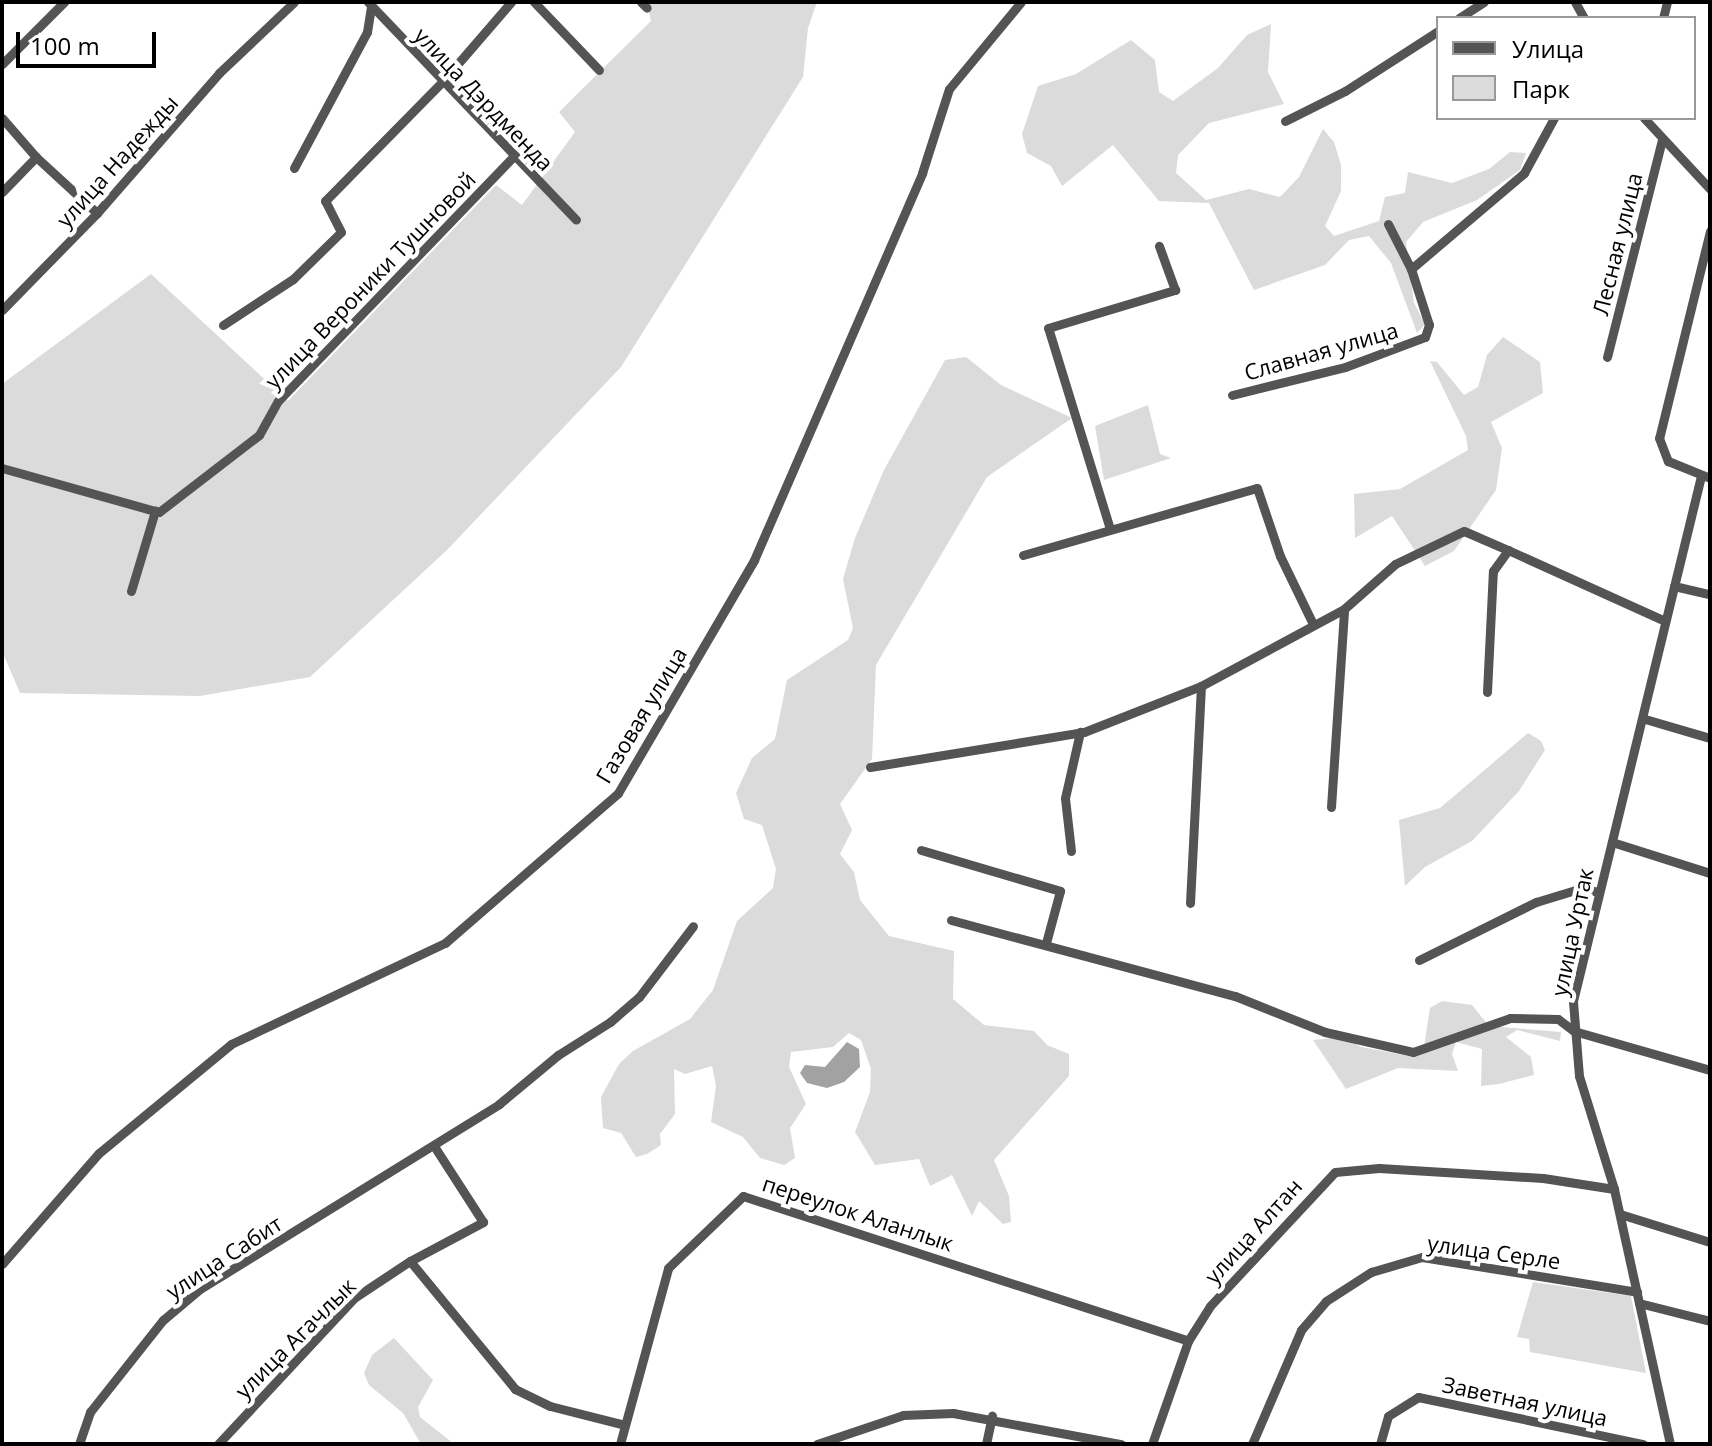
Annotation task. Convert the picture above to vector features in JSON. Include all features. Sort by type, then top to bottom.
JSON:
[{"type":"street","points":[[2,64],[64,2]]},
{"type":"street","name":"улица Надежды","points":[[2,310],[97,213],[219,73],[294,2]]},
{"type":"street","points":[[223,325],[293,279],[341,232],[325,201],[442,82],[511,2]]},
{"type":"street","points":[[534,2],[599,70]]},
{"type":"street","name":"Газовая улица","points":[[2,1264],[99,1153],[231,1044],[445,943],[618,793],[754,560],[922,173],[949,89],[1021,2]]},
{"type":"street","points":[[1462,16],[1484,2]]},
{"type":"street","points":[[294,168],[367,32],[369,4]]},
{"type":"street","name":"улица Дэрдменда","points":[[369,4],[576,220]]},
{"type":"street","points":[[1285,121],[1345,91],[1436,32]]},
{"type":"street","points":[[2,118],[36,157],[97,213]]},
{"type":"street","points":[[1388,224],[1411,269],[1524,173],[1553,120]]},
{"type":"street","points":[[1646,120],[1710,189]]},
{"type":"street","name":"Лесная улица","points":[[1607,357],[1662,140]]},
{"type":"street","name":"улица Вероники Тушновой","points":[[155,511],[259,435],[278,401],[515,155]]},
{"type":"street","points":[[2,192],[36,157]]},
{"type":"street","points":[[1706,477],[1668,461],[1659,438],[1710,231]]},
{"type":"street","points":[[1110,529],[1048,328],[1175,290],[1159,246]]},
{"type":"street","name":"Славная улица","points":[[1232,395],[1345,367],[1425,337],[1429,325],[1411,269]]},
{"type":"street","points":[[2,468],[155,511],[131,591]]},
{"type":"street","name":"улица Уртак","points":[[1670,1444],[1614,1189],[1579,1076],[1573,1001],[1598,892],[1645,719],[1665,621],[1706,477]]},
{"type":"street","points":[[1023,555],[1257,488],[1280,556],[1312,622]]},
{"type":"street","points":[[870,767],[1080,732],[1201,686],[1312,622],[1344,609],[1395,564],[1464,531],[1665,621]]},
{"type":"street","points":[[1487,692],[1493,571],[1508,550]]},
{"type":"street","points":[[1674,586],[1710,594]]},
{"type":"street","points":[[1331,807],[1344,609]]},
{"type":"street","points":[[1190,903],[1201,686]]},
{"type":"street","points":[[1645,719],[1710,738]]},
{"type":"street","points":[[1071,851],[1065,798],[1080,732]]},
{"type":"street","points":[[1612,842],[1710,873]]},
{"type":"street","points":[[921,850],[1060,891],[1046,943]]},
{"type":"street","points":[[1419,960],[1536,902],[1582,888],[1598,892]]},
{"type":"street","points":[[951,920],[1235,996],[1325,1032],[1413,1052],[1510,1018],[1558,1019],[1574,1031],[1710,1070]]},
{"type":"street","name":"улица Сабит","points":[[79,1444],[90,1412],[163,1320],[200,1289],[434,1146],[610,1022],[639,997],[693,926]]},
{"type":"street","name":"улица Агачлык","points":[[218,1444],[354,1298],[410,1261],[483,1222],[434,1146]]},
{"type":"street","name":"улица Алтан","points":[[1152,1444],[1188,1341],[1210,1306],[1335,1172],[1394,1169],[1543,1178],[1614,1189]]},
{"type":"street","name":"переулок Аланлык","points":[[620,1444],[668,1268],[743,1196],[1188,1341]]},
{"type":"street","points":[[1620,1214],[1710,1242]]},
{"type":"street","name":"улица Серле","points":[[1252,1444],[1301,1330],[1326,1301],[1371,1272],[1422,1257],[1638,1298],[1710,1321]]},
{"type":"street","points":[[410,1261],[515,1389],[550,1406],[625,1425]]},
{"type":"street","name":"Заветная улица","points":[[1380,1444],[1388,1416],[1418,1397],[1643,1444]]},
{"type":"street","points":[[817,1444],[903,1415],[992,1416],[1121,1444]]},
{"type":"street","points":[[986,1444],[992,1416]]},
{"type":"green space","points":[[647,2],[817,2],[808,28],[803,77],[621,367],[447,550],[310,677],[200,696],[20,693],[2,651],[2,384],[151,274],[288,401],[496,185],[522,205],[575,132],[559,112],[651,21]]},
{"type":"green space","points":[[1271,24],[1268,72],[1284,104],[1209,123],[1178,155],[1176,173],[1206,200],[1249,189],[1280,197],[1299,177],[1323,129],[1334,142],[1341,165],[1341,191],[1325,226],[1334,236],[1379,221],[1385,197],[1405,193],[1408,172],[1452,183],[1489,169],[1510,152],[1526,153],[1520,170],[1477,200],[1423,222],[1406,242],[1414,303],[1425,324],[1417,333],[1391,263],[1369,236],[1349,240],[1325,265],[1254,290],[1209,203],[1159,201],[1113,145],[1062,186],[1051,166],[1027,153],[1022,134],[1038,86],[1076,74],[1131,40],[1155,60],[1159,92],[1173,101],[1218,68],[1247,35]]},
{"type":"green space","points":[[1503,337],[1540,362],[1543,393],[1491,422],[1502,448],[1496,490],[1454,551],[1425,566],[1392,516],[1355,538],[1354,494],[1400,489],[1468,450],[1466,436],[1430,361],[1437,362],[1464,395],[1478,387],[1487,355]]},
{"type":"green space","points":[[966,357],[1001,385],[1072,418],[987,477],[876,665],[872,759],[840,804],[852,830],[840,854],[854,872],[860,900],[889,936],[954,951],[953,999],[984,1025],[1034,1031],[1047,1045],[1069,1054],[1069,1076],[994,1160],[1009,1196],[1011,1222],[1003,1224],[979,1201],[972,1216],[952,1175],[930,1186],[919,1159],[875,1165],[855,1132],[870,1092],[871,1069],[861,1040],[849,1033],[833,1047],[791,1052],[789,1067],[806,1104],[790,1128],[795,1158],[784,1165],[760,1158],[743,1137],[711,1122],[716,1086],[712,1066],[685,1074],[674,1069],[675,1114],[660,1134],[661,1145],[647,1154],[636,1157],[621,1133],[603,1128],[601,1097],[619,1064],[633,1051],[690,1019],[713,990],[737,921],[773,888],[776,869],[762,825],[744,819],[736,793],[752,758],[775,739],[787,680],[848,640],[853,628],[843,579],[855,538],[884,470],[945,360]]},
{"type":"green space","points":[[1148,405],[1160,454],[1171,458],[1104,480],[1095,426]]},
{"type":"green space","points":[[1528,733],[1541,741],[1545,750],[1519,791],[1472,841],[1425,867],[1405,886],[1399,820],[1440,808]]},
{"type":"green space","points":[[1442,1001],[1472,1005],[1489,1026],[1561,1032],[1560,1041],[1517,1030],[1506,1037],[1531,1057],[1534,1075],[1499,1084],[1481,1086],[1482,1049],[1456,1042],[1452,1054],[1458,1071],[1398,1068],[1346,1089],[1313,1040],[1344,1037],[1361,1047],[1409,1056],[1423,1053],[1430,1008]]},
{"type":"green space","points":[[1533,1282],[1631,1296],[1646,1373],[1530,1352],[1529,1339],[1517,1337]]},
{"type":"green space","points":[[394,1338],[433,1380],[418,1407],[420,1417],[454,1444],[421,1444],[403,1413],[369,1385],[364,1373],[372,1355]]},
{"type":"shaded area","points":[[847,1042],[859,1049],[860,1067],[844,1082],[827,1088],[807,1083],[800,1073],[805,1065],[825,1067]]}]
